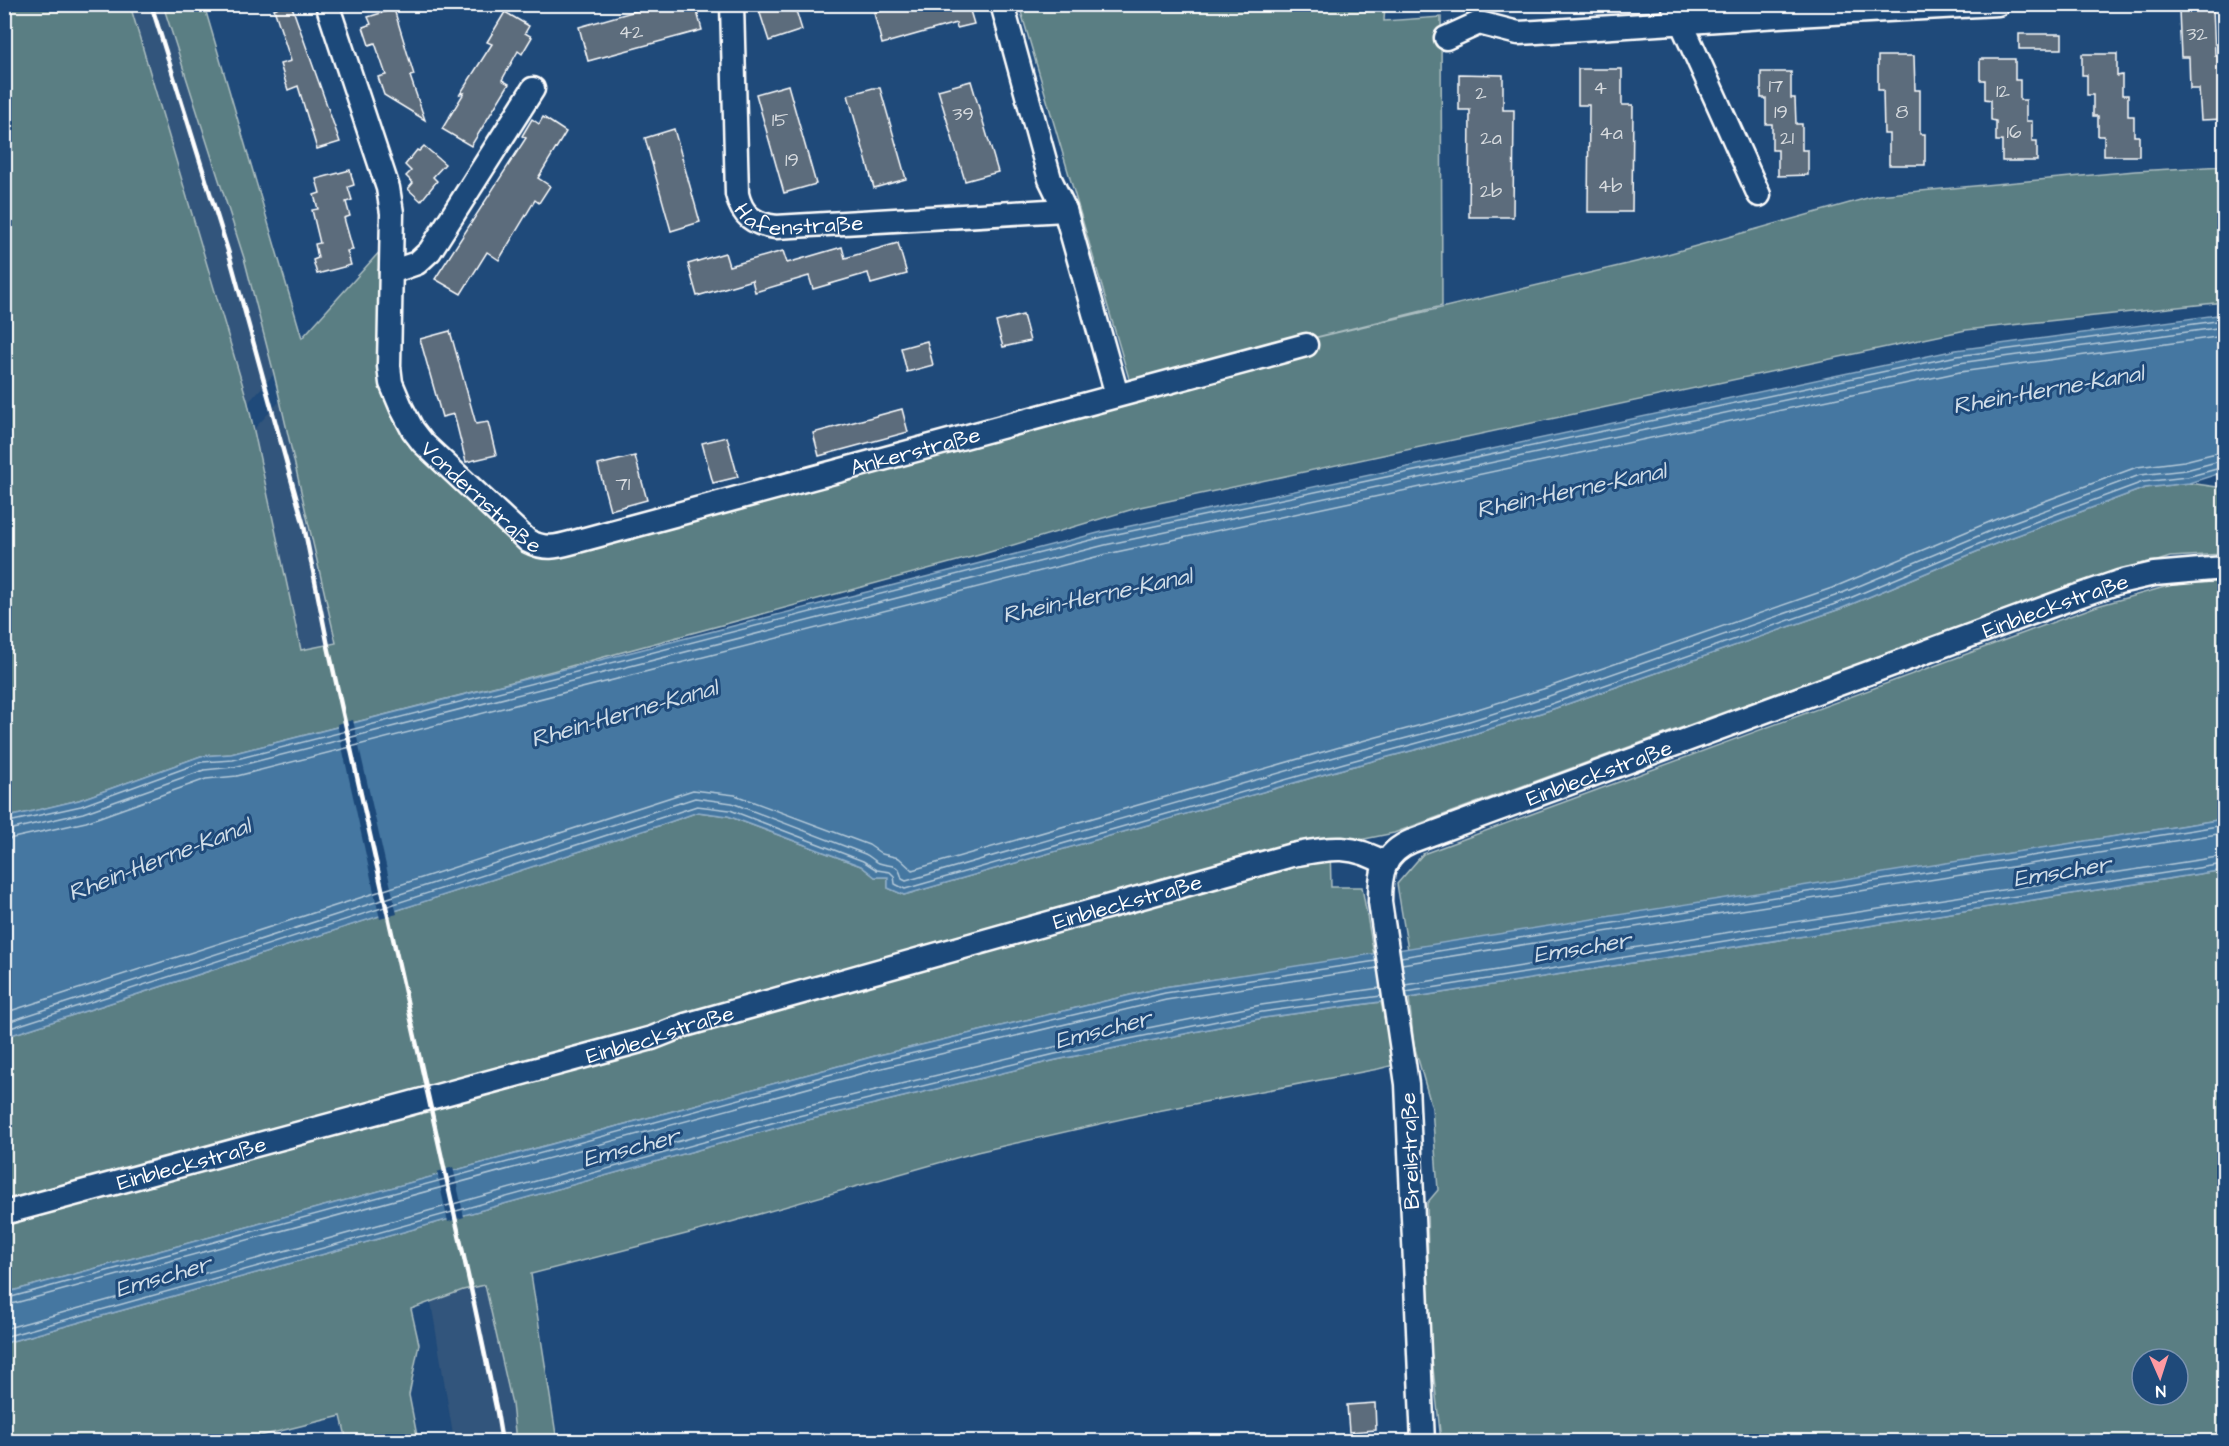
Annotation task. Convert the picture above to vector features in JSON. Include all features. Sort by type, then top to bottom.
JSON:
[{"type":"street","name":"Vondernstraße","points":[[327,4],[388,188],[392,213],[389,366],[391,383],[413,430],[435,456],[528,541],[538,546],[550,548],[715,504]]},
{"type":"street","name":"Hafenstraße","points":[[732,4],[737,194],[741,208],[753,221],[776,227],[1065,210]]},
{"type":"street","points":[[1002,4],[1050,179],[1065,210],[1117,395]]},
{"type":"street","points":[[1446,38],[1479,24],[1518,33],[1677,14],[1998,4]]},
{"type":"street","points":[[1677,14],[1759,195]]},
{"type":"street","points":[[391,272],[417,263],[430,251],[533,89]]},
{"type":"street","name":"Ankerstraße","points":[[715,504],[1306,345]]},
{"type":"street","name":"Einbleckstraße","points":[[4,1213],[652,1038],[696,1022],[1282,858],[1328,850],[1356,850],[1368,852],[1386,864],[1396,849],[1412,841],[2075,597],[2119,582],[2154,574],[2224,568]]},
{"type":"street","name":"Breilstraße","points":[[1386,864],[1380,886],[1380,902],[1407,1084],[1423,1442]]},
{"type":"shaded area","points":[[130,5],[163,5],[244,258],[274,374],[248,403]]},
{"type":"shaded area","points":[[280,401],[309,517],[336,644],[301,650],[253,430]]},
{"type":"shaded area","points":[[486,1285],[512,1404],[516,1441],[454,1441],[431,1302],[463,1290]]},
{"type":"green space","points":[[1385,4],[1384,21],[1441,17],[1442,306],[1297,342],[1657,257],[1878,195],[2135,171],[2224,166],[2224,302],[1966,330],[1140,507],[983,554],[512,682],[231,754],[201,756],[79,800],[5,818],[4,5],[130,5],[248,403],[301,650],[336,643],[274,374],[244,258],[163,5],[204,5],[302,338],[382,249],[381,388],[403,437],[522,546],[1130,382],[1019,5]]},
{"type":"green space","points":[[2189,483],[2224,488],[2224,554],[2170,557],[2096,580],[1727,711],[1394,833],[1330,846],[1331,887],[1362,887],[1374,955],[1164,987],[875,1056],[5,1293],[5,1037],[698,812],[728,816],[861,866],[875,877],[888,877],[888,888],[904,895],[1346,768],[1464,737],[1550,710],[1840,609],[2007,539],[2145,488]]},
{"type":"green space","points":[[2224,582],[2224,819],[1408,950],[1397,884],[1423,854],[2097,606],[2179,583]]},
{"type":"green space","points":[[2224,870],[2224,1441],[1441,1441],[1429,1332],[1427,1203],[1438,1190],[1432,1108],[1414,1045],[1409,998]]},
{"type":"green space","points":[[1381,1002],[1394,1065],[1152,1112],[977,1152],[717,1226],[531,1274],[557,1441],[516,1441],[512,1404],[485,1285],[463,1290],[411,1309],[419,1344],[409,1395],[418,1441],[347,1441],[341,1416],[240,1441],[5,1442],[5,1343],[787,1125],[1056,1060],[1263,1018]]},
{"type":"water","name":"Rhein-Herne-Kanal","points":[[2224,314],[2224,472],[2189,483],[2145,488],[2007,539],[1840,609],[1550,710],[1464,737],[1346,768],[904,895],[888,888],[888,877],[875,877],[861,866],[728,816],[698,812],[5,1037],[4,818],[79,800],[201,756],[231,754],[1102,532],[1956,350]]},
{"type":"water","name":"Emscher","points":[[2224,819],[2224,870],[1409,998],[1263,1018],[1056,1060],[787,1125],[5,1343],[5,1293],[875,1056],[1164,987]]},
{"type":"pier","points":[[353,720],[397,914],[380,919],[337,724]]},
{"type":"pier","points":[[453,1167],[464,1217],[448,1222],[437,1172]]},
{"type":"building","points":[[291,4],[340,142],[317,149],[298,86],[288,90],[280,64],[291,61],[274,9]]},
{"type":"building","points":[[660,4],[695,4],[702,30],[588,61],[579,27]]},
{"type":"building","points":[[757,4],[794,4],[802,30],[769,41]]},
{"type":"building","points":[[904,4],[968,4],[974,24],[957,28],[956,23],[882,44],[874,13]]},
{"type":"building","points":[[394,9],[414,75],[410,76],[425,120],[384,95],[378,77],[386,75],[375,43],[369,45],[363,27],[371,24],[368,17]]},
{"type":"building","points":[[2213,9],[2215,55],[2223,55],[2224,119],[2201,120],[2199,89],[2190,89],[2189,57],[2181,57],[2179,10]]},
{"type":"building","points":[[505,12],[529,26],[525,33],[532,37],[522,54],[518,51],[502,80],[509,84],[471,146],[442,129],[464,93],[460,94],[492,44],[487,42]]},
{"type":"building","points":[[2019,34],[2062,34],[2062,49],[2019,49]]},
{"type":"building","points":[[2082,54],[2117,54],[2117,76],[2122,75],[2122,95],[2128,95],[2128,116],[2134,116],[2134,136],[2139,136],[2139,156],[2104,156],[2104,136],[2098,136],[2098,116],[2093,116],[2093,95],[2087,95],[2087,75],[2082,75]]},
{"type":"building","points":[[1878,56],[1914,56],[1915,90],[1920,90],[1920,134],[1925,134],[1925,165],[1889,165],[1889,134],[1884,134],[1883,90],[1878,90]]},
{"type":"building","points":[[1980,59],[2015,59],[2015,80],[2020,80],[2020,100],[2026,100],[2026,121],[2032,121],[2032,141],[2037,141],[2037,161],[2002,161],[2002,141],[1996,141],[1996,121],[1991,120],[1991,100],[1985,99],[1985,80],[1980,80]]},
{"type":"building","points":[[1578,69],[1622,69],[1622,105],[1633,105],[1632,212],[1588,212],[1589,105],[1578,105]]},
{"type":"building","points":[[1761,72],[1791,72],[1791,98],[1795,98],[1796,124],[1802,124],[1802,150],[1808,150],[1808,175],[1778,176],[1778,150],[1772,150],[1772,124],[1766,124],[1766,98],[1761,98]]},
{"type":"building","points":[[1459,74],[1503,75],[1503,110],[1514,110],[1513,217],[1469,217],[1470,110],[1459,110]]},
{"type":"building","points":[[971,81],[998,172],[965,181],[938,90]]},
{"type":"building","points":[[788,85],[816,184],[784,193],[756,94]]},
{"type":"building","points":[[880,88],[906,179],[874,188],[848,95]]},
{"type":"building","points":[[543,117],[566,132],[538,178],[550,186],[539,203],[535,200],[499,260],[487,252],[461,294],[435,279],[526,138],[522,136],[532,119],[539,124]]},
{"type":"building","points":[[674,129],[700,222],[671,231],[645,138]]},
{"type":"building","points":[[424,146],[445,164],[433,177],[437,181],[421,201],[408,189],[413,183],[406,176],[411,171],[405,165],[417,150],[419,151]]},
{"type":"building","points":[[350,170],[354,185],[348,187],[352,200],[346,202],[350,216],[344,218],[353,250],[347,251],[351,265],[317,274],[313,260],[318,258],[315,244],[320,243],[312,210],[318,209],[314,195],[320,193],[316,179]]},
{"type":"building","points":[[898,243],[907,274],[871,284],[868,273],[813,289],[809,276],[755,292],[752,280],[697,296],[688,264],[725,253],[729,266],[783,251],[787,263],[842,247],[845,258]]},
{"type":"building","points":[[1023,315],[1030,341],[1003,347],[996,322]]},
{"type":"building","points":[[450,331],[476,424],[488,422],[496,455],[466,462],[454,414],[442,417],[420,339]]},
{"type":"building","points":[[927,341],[933,365],[907,372],[901,348]]},
{"type":"building","points":[[902,409],[908,432],[819,456],[813,433]]},
{"type":"building","points":[[727,437],[738,477],[713,483],[702,443]]},
{"type":"building","points":[[635,456],[647,500],[610,510],[598,465]]},
{"type":"building","points":[[1375,1403],[1376,1430],[1349,1432],[1347,1405]]},
{"type":"railway","points":[[151,4],[229,254],[304,526],[328,646],[471,1289],[502,1442]]}]
